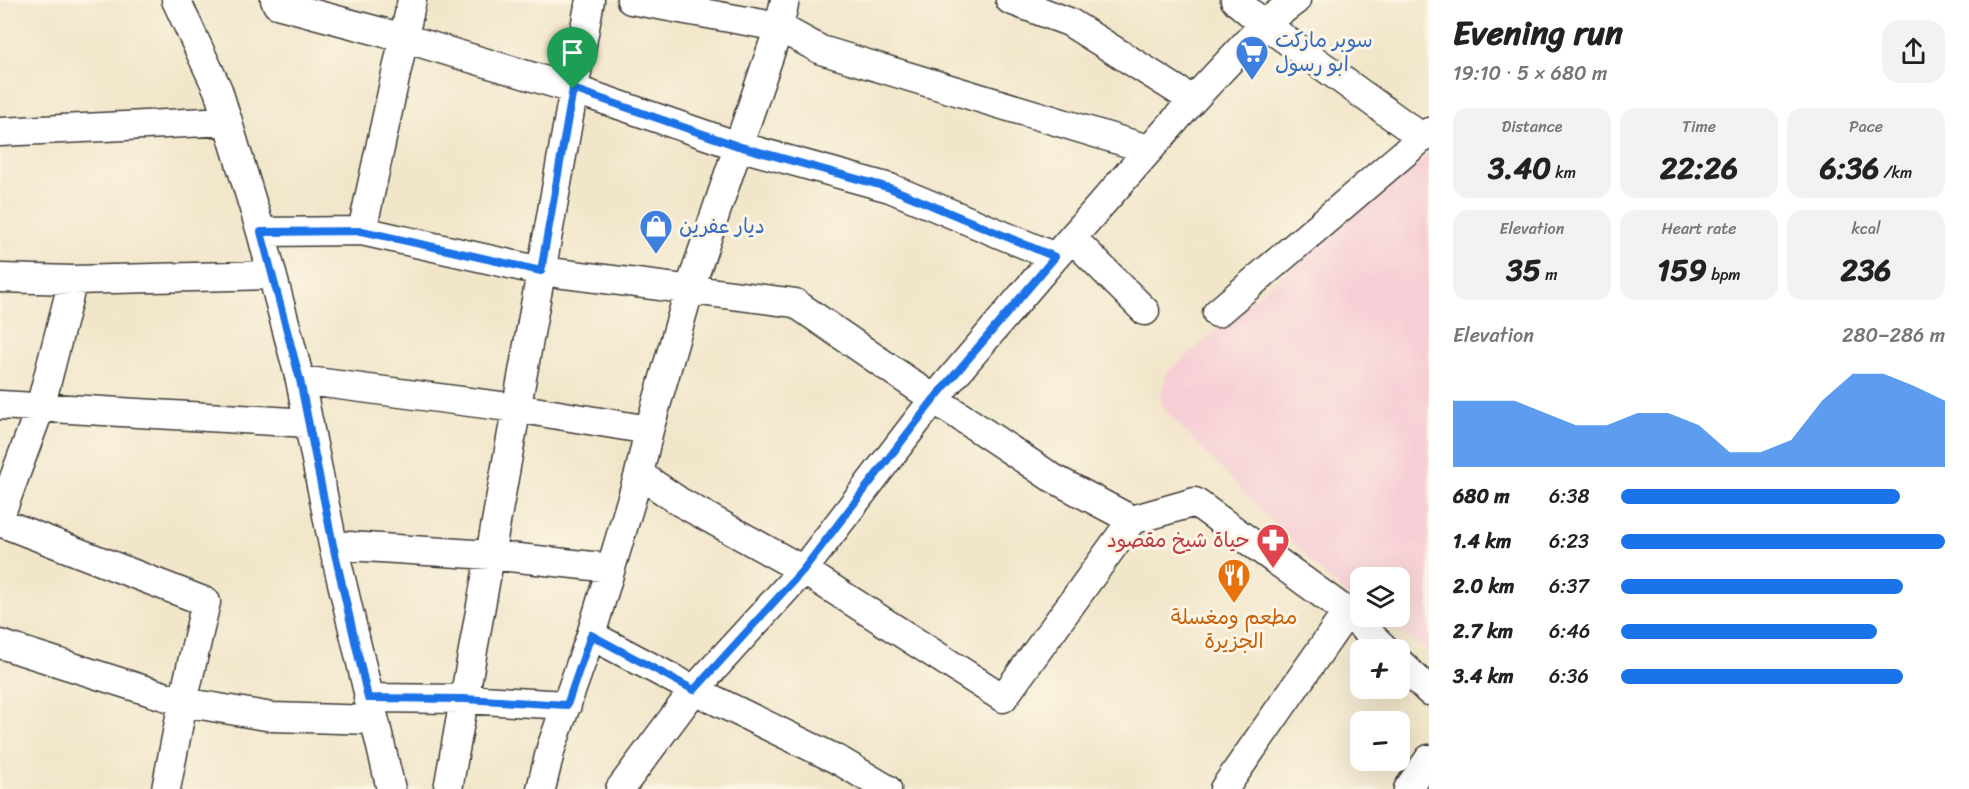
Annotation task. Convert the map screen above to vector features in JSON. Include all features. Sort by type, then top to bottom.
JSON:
[{"type":"street","points":[[176,0],[218,90],[261,232],[300,380],[333,545],[391,789]]},
{"type":"street","points":[[275,0],[277,4],[404,38],[573,89],[738,146],[890,188],[1063,247],[1145,311]]},
{"type":"street","points":[[362,231],[412,0]]},
{"type":"street","points":[[448,789],[590,0]]},
{"type":"street","points":[[631,0],[778,27],[821,50],[1148,149]]},
{"type":"street","points":[[541,789],[551,748],[591,635],[639,474],[649,430],[689,291],[778,27],[785,0]]},
{"type":"street","points":[[1010,0],[1069,22],[1192,100]]},
{"type":"street","points":[[1217,313],[1426,135],[1264,24],[1235,0]]},
{"type":"street","points":[[620,789],[694,690],[803,570],[934,399],[1063,247],[1192,100],[1264,24],[1296,0]]},
{"type":"street","points":[[0,132],[228,121]]},
{"type":"street","points":[[261,232],[362,231],[541,271],[795,303],[1051,477],[1132,520]]},
{"type":"street","points":[[0,278],[73,280],[271,275]]},
{"type":"street","points":[[0,516],[39,408],[73,280]]},
{"type":"street","points":[[300,380],[516,408],[649,430]]},
{"type":"street","points":[[0,405],[309,423]]},
{"type":"street","points":[[639,474],[680,502],[803,570],[1003,698],[1132,520],[1195,502],[1347,612],[1375,639]]},
{"type":"street","points":[[0,522],[206,602],[166,789]]},
{"type":"street","points":[[333,545],[490,555],[611,568]]},
{"type":"street","points":[[1224,789],[1347,612]]},
{"type":"street","points":[[591,635],[694,690],[840,761],[887,789]]},
{"type":"street","points":[[0,645],[183,702],[272,717],[464,699],[567,705]]},
{"type":"street","points":[[1410,673],[1429,692]]},
{"type":"street","points":[[1408,789],[1429,759]]},
{"type":"shaded area","points":[[1429,153],[1429,650],[1389,627],[1410,627],[1410,567],[1350,567],[1350,598],[1327,578],[1163,408],[1160,397],[1167,372]]},
{"type":"place","name":"سوبر ماركت ابو رسول","points":[[1252,81]]},
{"type":"place","name":"ديار عفرين","points":[[656,255]]},
{"type":"place","name":"حياة شيخ مقصود","points":[[1273,569]]},
{"type":"place","name":"مطعم ومغسلة الجزيرة","points":[[1234,604]]},
{"type":"route","points":[[573,89],[738,146],[890,188],[1055,257],[934,399],[803,570],[694,690],[591,635],[567,705],[464,699],[368,698],[333,545],[300,380],[261,232],[362,231],[541,271],[573,89]]}]
